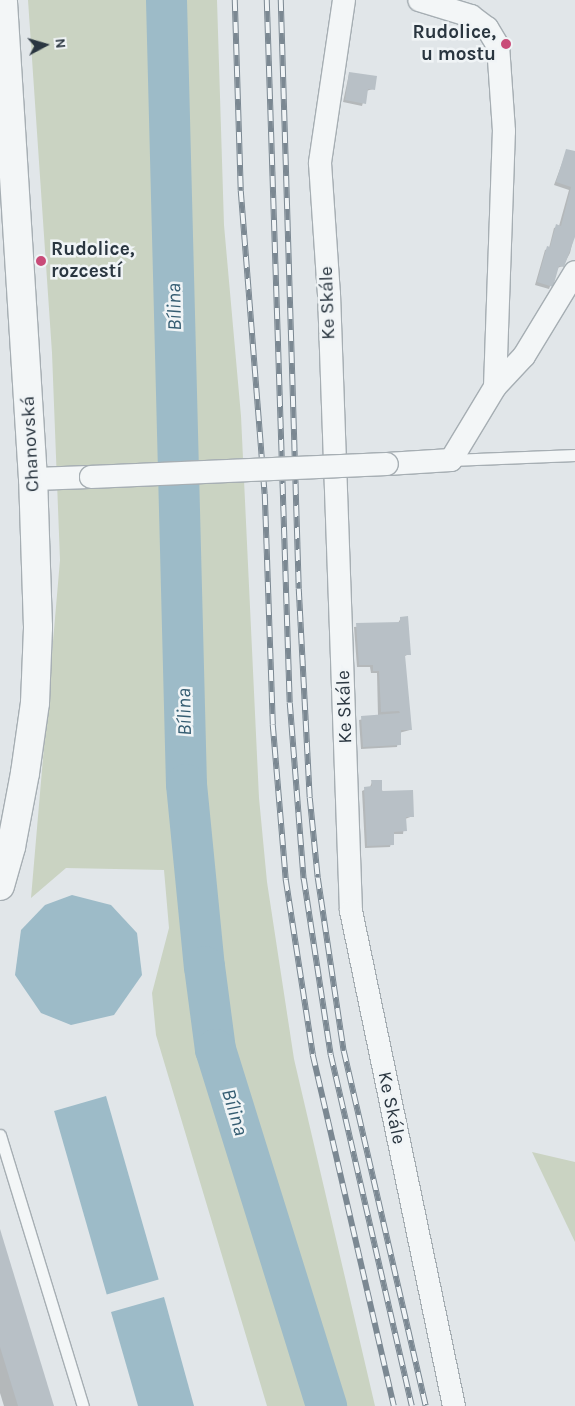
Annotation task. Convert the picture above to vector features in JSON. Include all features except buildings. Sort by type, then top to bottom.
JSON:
[{"type":"street","name":"Chanovská","points":[[0,886],[12,847],[35,703],[38,627],[33,479],[3,0]]},
{"type":"street","name":"Ke Skále","points":[[344,0],[320,163],[329,294],[351,911],[454,1406]]},
{"type":"street","points":[[419,0],[471,16],[486,28],[498,46],[504,131],[495,387]]},
{"type":"street","points":[[33,479],[451,460],[495,387],[524,356],[575,272]]},
{"type":"lane","points":[[451,460],[575,455]]},
{"type":"lane","points":[[0,1134],[83,1406]]},
{"type":"green space","points":[[28,0],[217,0],[224,225],[241,416],[259,798],[267,882],[294,1059],[375,1406],[267,1406],[156,1035],[152,993],[169,928],[164,870],[66,868],[31,898],[60,560],[52,353]]},
{"type":"green space","points":[[532,1152],[575,1162],[575,1242]]},
{"type":"water","points":[[72,895],[111,905],[137,933],[142,975],[114,1015],[71,1025],[41,1013],[15,975],[21,930],[45,905]]},
{"type":"water","points":[[106,1096],[159,1280],[107,1294],[54,1111]]},
{"type":"water","points":[[164,1297],[194,1406],[138,1406],[111,1312]]},
{"type":"waterway","name":"Bílina","points":[[166,0],[186,784],[204,966],[215,1049],[326,1406]]},
{"type":"railway","points":[[235,0],[241,191],[265,494],[273,725],[286,880],[313,1055],[394,1406]]},
{"type":"railway","points":[[267,0],[290,703],[304,879],[331,1055],[412,1406]]},
{"type":"railway","points":[[281,0],[299,589],[310,798],[318,878],[344,1051],[426,1406]]},
{"type":"place","name":"Rudolice, u mostu","points":[[506,44]]},
{"type":"place","name":"Rudolice, rozcestí","points":[[41,261]]}]
